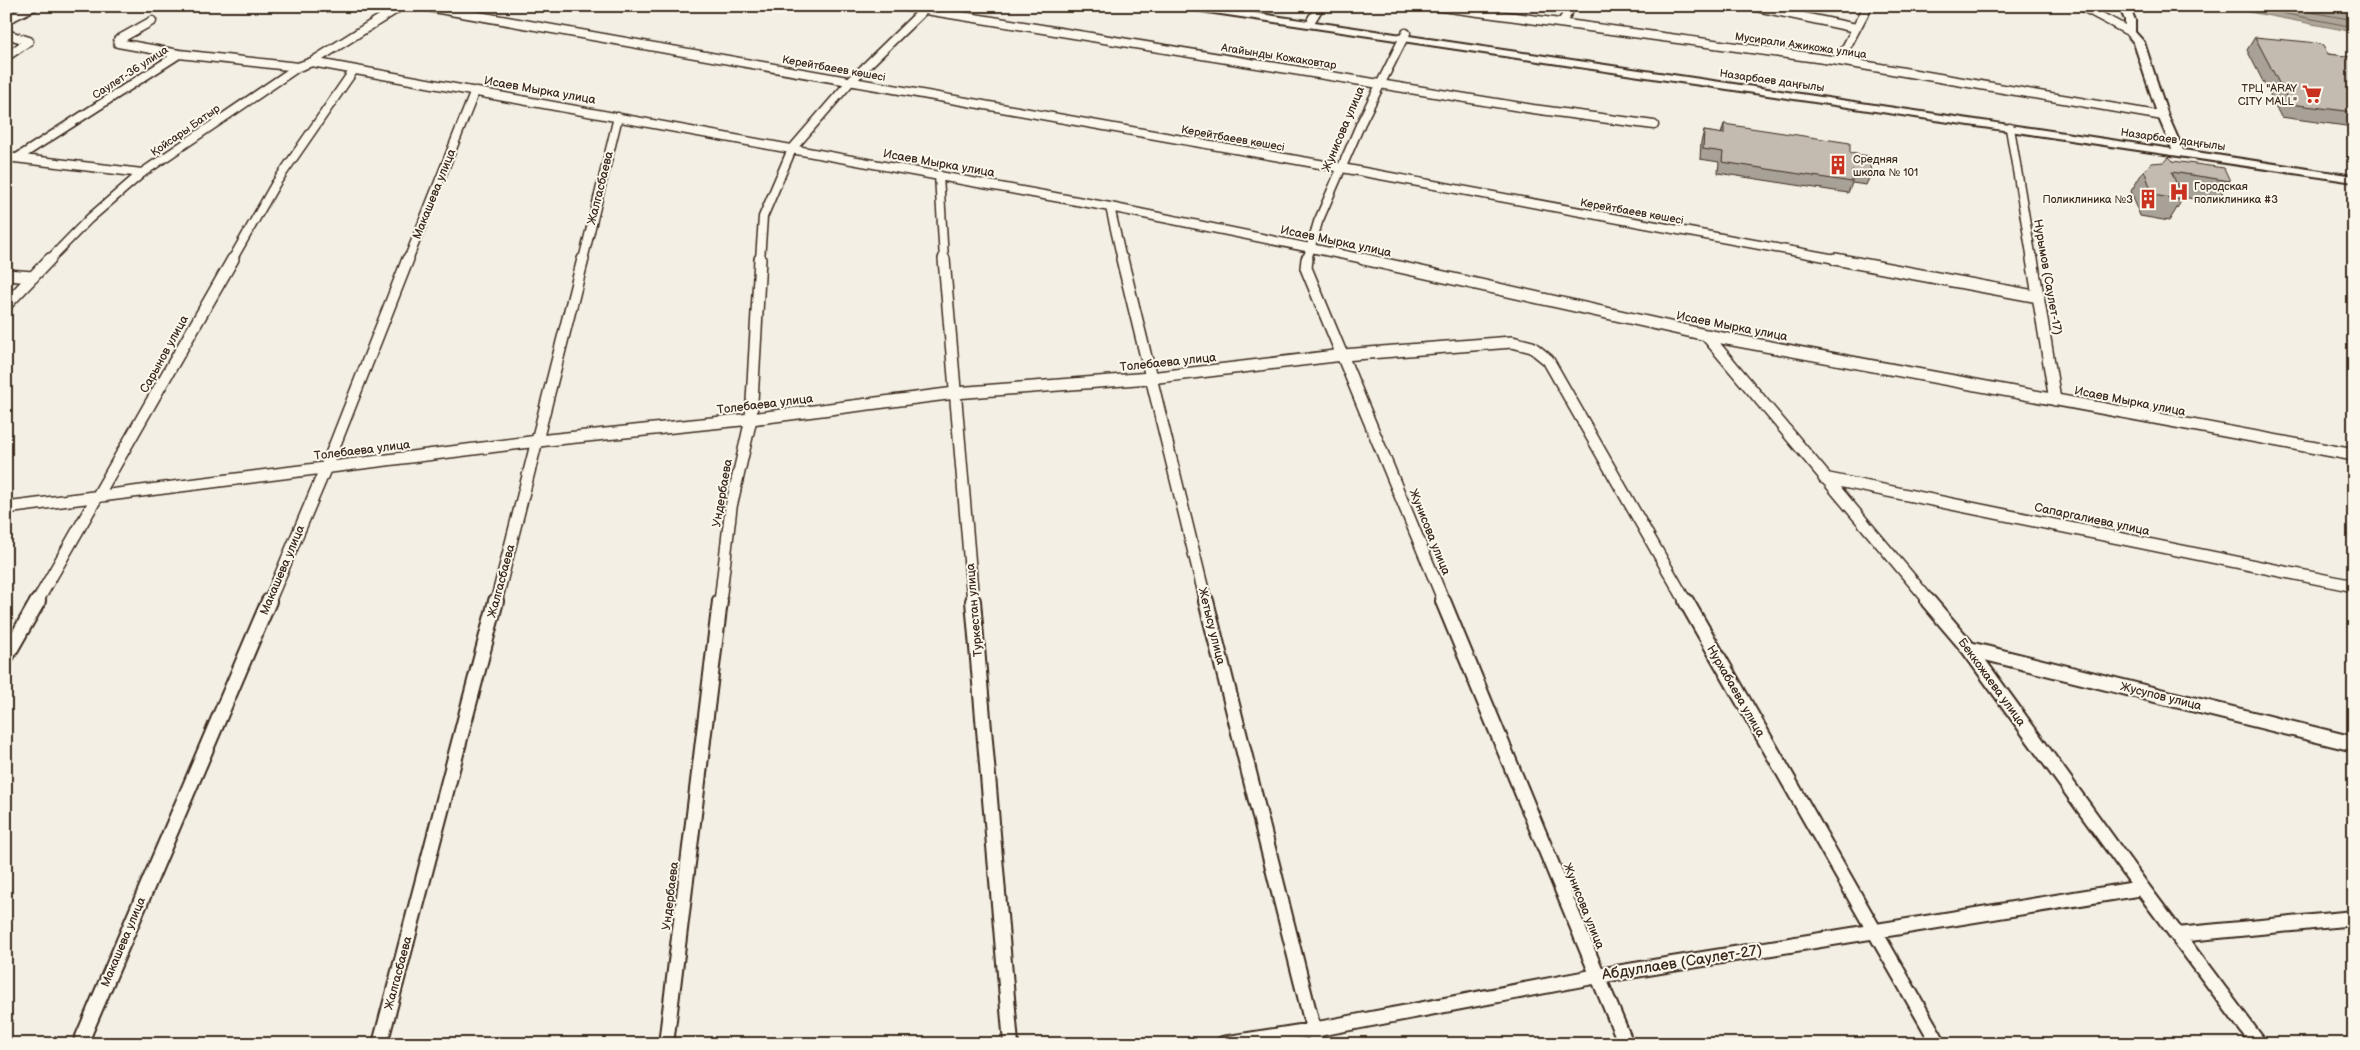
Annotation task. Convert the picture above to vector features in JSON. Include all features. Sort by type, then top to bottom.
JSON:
[{"type":"main road","name":"Назарбаев даңғылы","points":[[1187,6],[2178,149],[2354,179]]},
{"type":"main road","name":"Назарбаев даңғылы","points":[[1225,6],[1312,19],[1404,36],[2010,128],[2354,172]]},
{"type":"main road","points":[[2124,6],[2130,20],[2130,32],[2138,42],[2163,116],[2178,149]]},
{"type":"street","points":[[6,20],[34,6]]},
{"type":"street","name":"Қойсары Батыр","points":[[6,305],[89,219],[142,174],[298,67],[312,62],[402,6]]},
{"type":"street","name":"Керейтбаеев көшесі","points":[[422,6],[1342,168],[2039,297]]},
{"type":"street","name":"Агайынды Кожаковтар","points":[[901,6],[926,8],[1533,109],[1654,125]]},
{"type":"street","points":[[1312,19],[1320,6]]},
{"type":"street","name":"Мусирали Ажикожа улица","points":[[1434,6],[1839,61],[2163,116]]},
{"type":"street","points":[[1562,22],[1572,6]]},
{"type":"street","points":[[1752,6],[1856,28]]},
{"type":"street","points":[[1839,61],[1868,6]]},
{"type":"street","points":[[2081,6],[2130,32]]},
{"type":"street","name":"Ундербаева","points":[[666,1044],[732,507],[751,418],[763,217],[792,149],[850,82],[926,8]]},
{"type":"street","points":[[152,21],[118,40],[118,43],[179,54]]},
{"type":"street","points":[[6,34],[29,41],[6,57]]},
{"type":"street","name":"Жунисова улица","points":[[1404,36],[1378,83],[1308,247],[1306,268],[1626,1044]]},
{"type":"street","name":"Саулет-36 улица","points":[[17,158],[179,54],[298,67]]},
{"type":"street","name":"Исаев Мырка улица","points":[[312,62],[1110,207],[1308,247],[1706,335],[2354,455]]},
{"type":"street","name":"Сарынов улица","points":[[6,657],[276,183],[354,70]]},
{"type":"street","name":"Макашева улица","points":[[80,1044],[326,467],[475,91]]},
{"type":"street","name":"Жалгасбаева","points":[[380,1044],[538,441],[618,117]]},
{"type":"street","name":"Нурымов (Саулет-17)","points":[[2010,128],[2055,400]]},
{"type":"street","points":[[6,157],[142,174]]},
{"type":"street","name":"Туркестан улица","points":[[939,175],[944,268],[1011,1044]]},
{"type":"street","name":"Жетысу улица","points":[[1110,207],[1150,378],[1315,1037]]},
{"type":"street","points":[[6,275],[33,278]]},
{"type":"street","name":"Беккожаева улица","points":[[1706,335],[1969,649],[2142,888],[2259,1044]]},
{"type":"street","name":"Толебаева улица","points":[[6,508],[538,441],[751,418],[955,393],[1150,378],[1343,355],[1512,342],[1528,344]]},
{"type":"street","name":"Нурхабаева улица","points":[[1528,344],[1539,350],[1548,360],[1939,1044]]},
{"type":"street","name":"Сапаргалиева улица","points":[[1824,478],[2354,586]]},
{"type":"street","name":"Жусупов улица","points":[[1969,649],[2354,744]]},
{"type":"street","name":"Абдуллаев (Саулет-27)","points":[[1223,1044],[1315,1037],[1598,976],[2142,888]]},
{"type":"street","points":[[2177,935],[2354,918]]},
{"type":"water","points":[[2218,6],[2354,6],[2354,32]]},
{"type":"building","name":"ТРЦ \"ARAY CITY MALL\"","points":[[2255,37],[2323,45],[2328,54],[2354,57],[2354,112],[2290,104]]},
{"type":"building","points":[[1724,124],[1850,143],[1850,153],[1869,156],[1871,174],[1852,171],[1852,182],[1722,162],[1723,152],[1703,149],[1704,131],[1724,134]]},
{"type":"building","points":[[2169,157],[2173,161],[2224,168],[2230,181],[2172,172],[2182,200],[2153,195],[2144,170],[2151,163],[2165,162]]},
{"type":"place","name":"ТРЦ \"ARAY CITY MALL\"","points":[[2312,94]]},
{"type":"place","name":"Средняя школа № 101","points":[[1838,165]]},
{"type":"place","name":"Городская поликлиника #3","points":[[2179,192]]},
{"type":"place","name":"Поликлиника №3","points":[[2148,199]]}]
